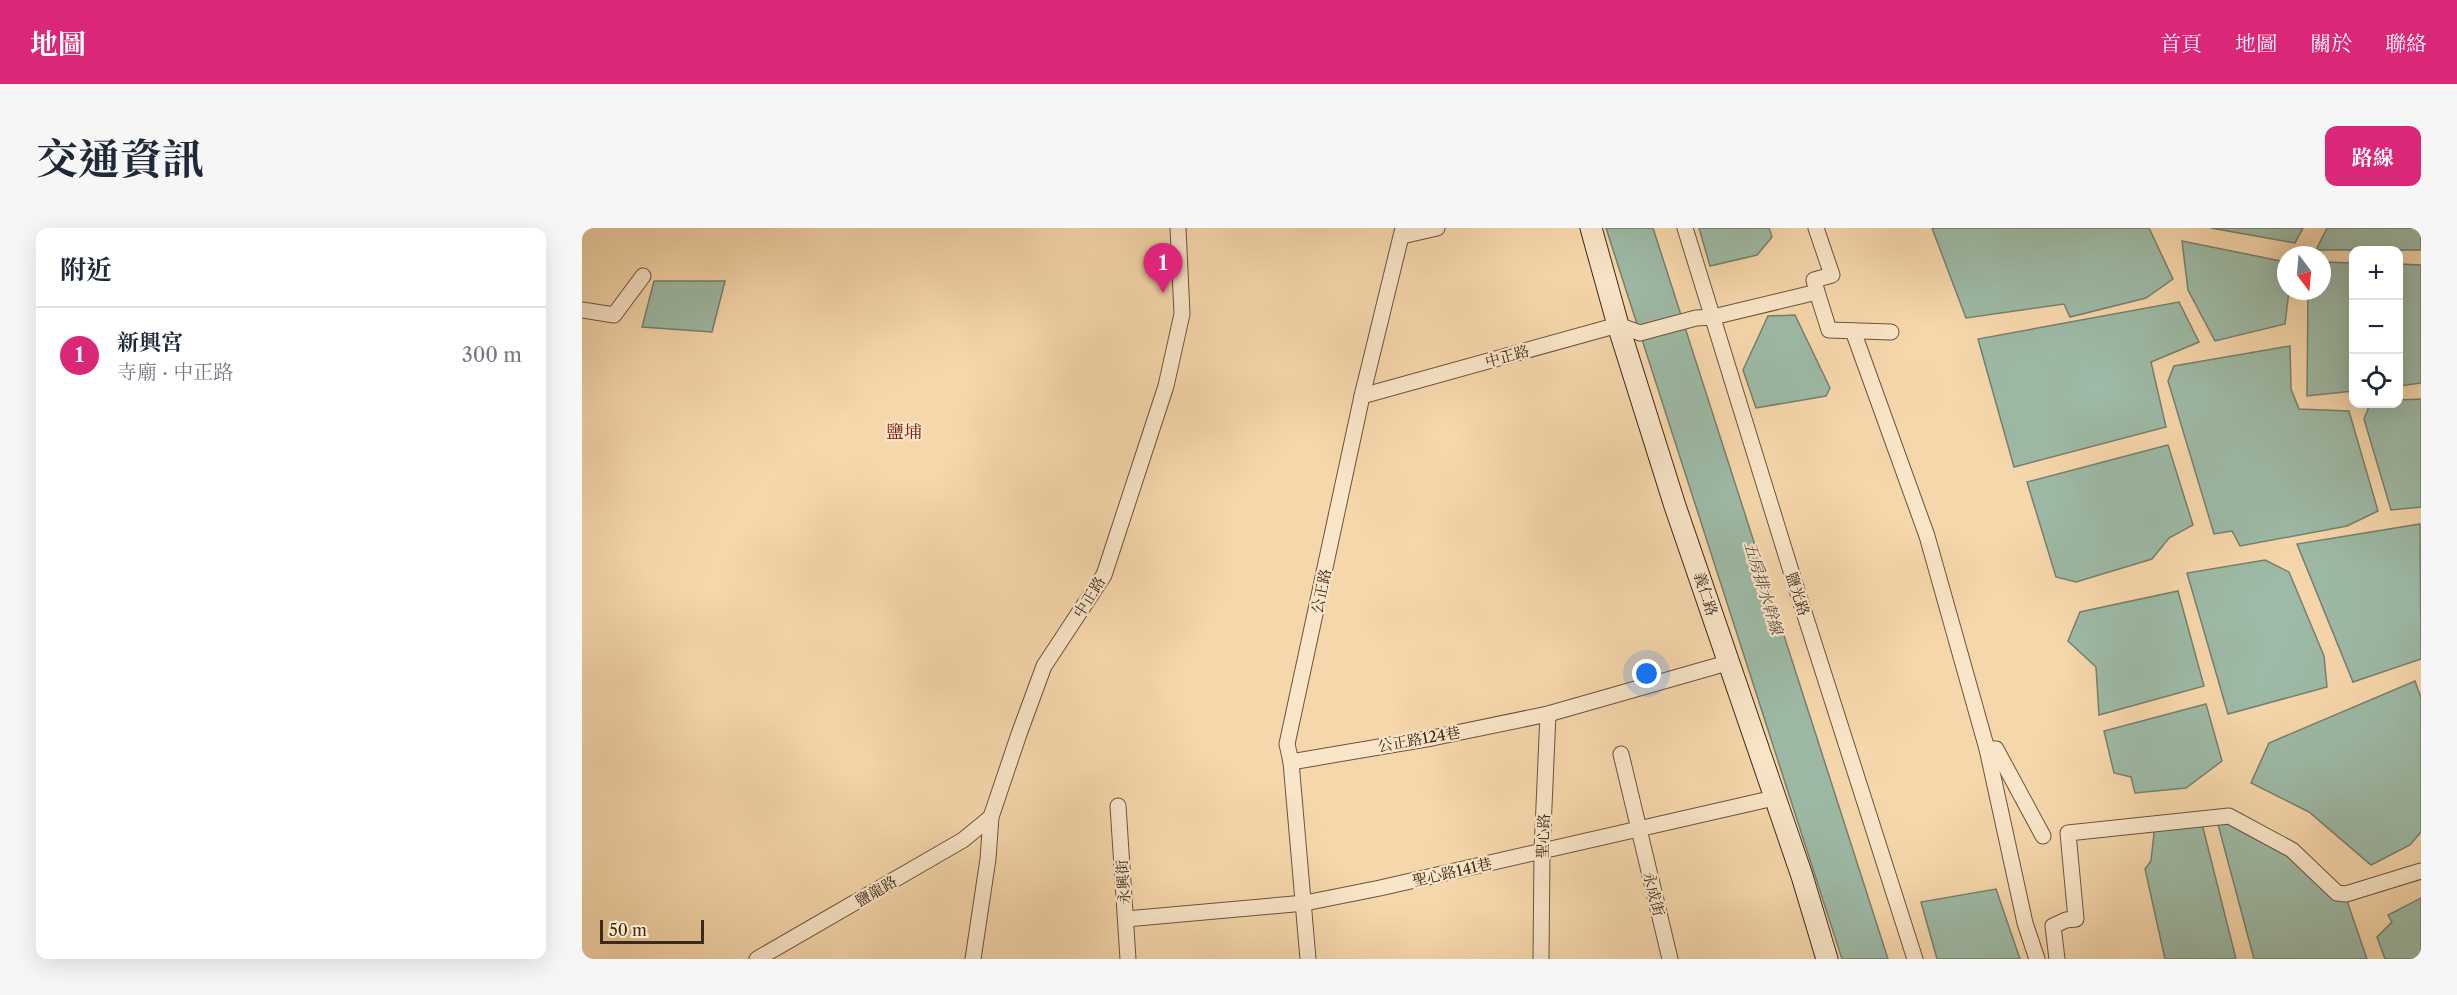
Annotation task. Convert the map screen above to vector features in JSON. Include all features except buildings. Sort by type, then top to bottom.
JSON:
[{"type":"street","name":"中正路","points":[[973,959],[988,859],[991,817],[1044,666],[1104,575],[1166,386],[1182,314],[1178,228]]},
{"type":"street","points":[[1403,232],[1437,228]]},
{"type":"street","name":"義仁路","points":[[1591,228],[1618,325],[1728,663],[1802,876],[1827,959]]},
{"type":"street","name":"鹽光路","points":[[1685,228],[1798,595],[1915,959]]},
{"type":"street","points":[[1816,228],[1832,275],[1815,280],[1828,330],[1891,332]]},
{"type":"street","name":"公正路","points":[[1308,959],[1305,903],[1291,762],[1287,744],[1362,396],[1403,232]]},
{"type":"street","points":[[582,310],[614,315],[643,276]]},
{"type":"street","points":[[1618,325],[1640,333],[1696,318],[1713,317],[1817,292]]},
{"type":"street","name":"中正路","points":[[1362,396],[1618,325]]},
{"type":"street","points":[[1853,331],[1927,536],[1987,749],[2025,922],[2037,959]]},
{"type":"street","name":"公正路124巷","points":[[1291,762],[1432,738],[1548,714],[1728,663]]},
{"type":"street","name":"聖心路","points":[[1541,959],[1542,852],[1548,714]]},
{"type":"street","points":[[1987,749],[1996,749],[2043,836]]},
{"type":"street","name":"永成街","points":[[1621,754],[1670,959]]},
{"type":"street","name":"聖心路141巷","points":[[1126,920],[1305,903],[1542,852],[1774,798]]},
{"type":"street","name":"永興街","points":[[1118,806],[1128,959]]},
{"type":"street","points":[[2057,959],[2053,926],[2066,920],[2076,919],[2068,833],[2229,816],[2292,850],[2337,893],[2346,894],[2421,871]]},
{"type":"street","name":"鹽龍路","points":[[757,959],[963,840],[991,817]]},
{"type":"water","name":"五房排水幹線","points":[[1606,228],[1653,228],[1888,959],[1842,959]]},
{"type":"water","points":[[1699,228],[1769,228],[1772,237],[1757,255],[1710,266]]},
{"type":"water","points":[[1932,228],[2149,228],[2173,279],[2146,298],[2070,317],[2064,304],[1966,318]]},
{"type":"water","points":[[2211,228],[2303,228],[2295,243]]},
{"type":"water","points":[[2327,228],[2421,228],[2421,250],[2403,250],[2403,246],[2349,246],[2349,250],[2331,250],[2331,246],[2318,246]]},
{"type":"water","points":[[2182,241],[2277,260],[2277,300],[2288,300],[2285,324],[2215,341],[2188,290]]},
{"type":"water","points":[[2331,262],[2349,263],[2349,391],[2307,396],[2308,300],[2331,300]]},
{"type":"water","points":[[2403,264],[2421,265],[2421,383],[2403,385]]},
{"type":"water","points":[[654,281],[725,281],[712,332],[642,327]]},
{"type":"water","points":[[2179,302],[2199,342],[2151,362],[2166,427],[2014,467],[1978,339]]},
{"type":"water","points":[[1795,315],[1830,388],[1826,396],[1756,408],[1743,370],[1768,316]]},
{"type":"water","points":[[2290,346],[2291,389],[2299,409],[2349,411],[2378,511],[2347,526],[2240,546],[2232,531],[2214,534],[2168,381],[2174,366]]},
{"type":"water","points":[[2421,399],[2421,507],[2391,510],[2364,419],[2368,408],[2403,408],[2403,400]]},
{"type":"water","points":[[2168,445],[2193,525],[2169,538],[2152,559],[2076,582],[2056,577],[2027,482]]},
{"type":"water","points":[[2420,524],[2421,659],[2353,682],[2297,544]]},
{"type":"water","points":[[2265,560],[2289,572],[2324,656],[2327,687],[2228,714],[2187,573]]},
{"type":"water","points":[[2178,591],[2204,686],[2099,715],[2096,667],[2068,641],[2080,612]]},
{"type":"water","points":[[2415,681],[2421,698],[2421,832],[2410,845],[2371,865],[2309,812],[2251,783],[2269,743]]},
{"type":"water","points":[[2206,704],[2222,761],[2186,788],[2135,793],[2131,777],[2114,773],[2104,731]]},
{"type":"water","points":[[2200,816],[2236,959],[2165,959],[2145,869],[2151,861],[2155,824]]},
{"type":"water","points":[[2216,817],[2255,824],[2303,850],[2347,901],[2367,959],[2254,959]]},
{"type":"water","points":[[1996,889],[2020,959],[1937,959],[1921,902]]},
{"type":"water","points":[[2421,898],[2421,959],[2385,959],[2377,937],[2392,922],[2388,915]]},
{"type":"place","name":"新興宮","points":[[1163,293]]},
{"type":"district","name":"鹽埔","points":[[904,432]]}]
